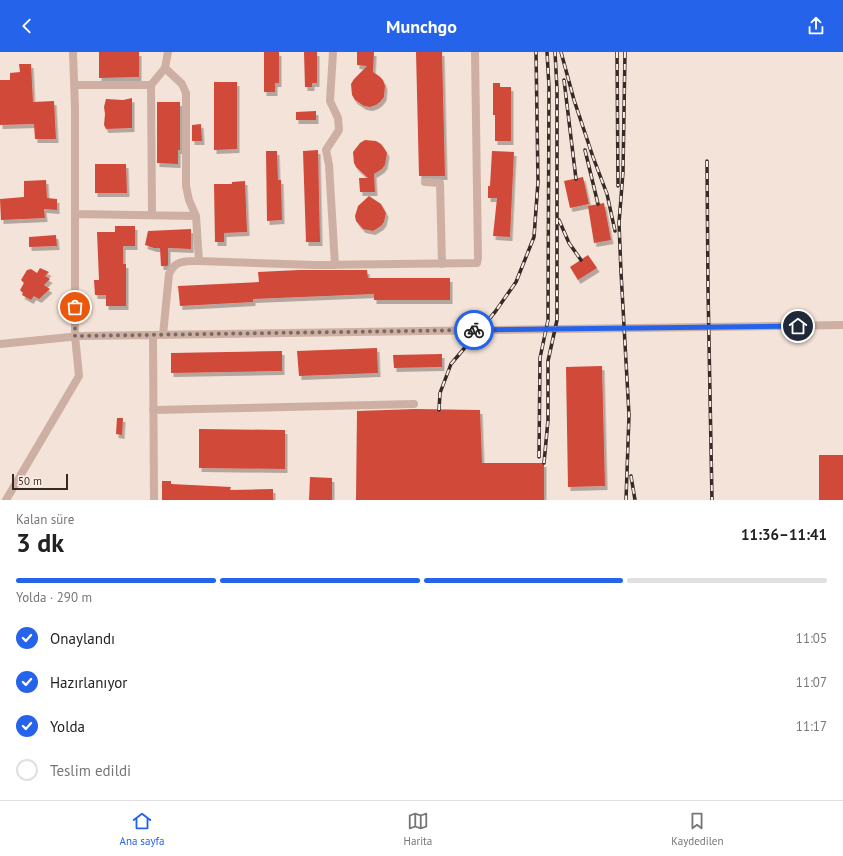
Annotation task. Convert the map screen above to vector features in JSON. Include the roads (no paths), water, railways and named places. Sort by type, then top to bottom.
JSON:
[{"type":"street","points":[[6,500],[79,376],[73,52]]},
{"type":"street","points":[[152,215],[151,86],[165,68],[168,52]]},
{"type":"street","points":[[333,52],[330,101],[338,118],[339,130],[326,150],[330,165],[335,265]]},
{"type":"street","points":[[163,335],[169,274],[171,270],[180,262],[199,261],[335,265],[477,263],[474,52]]},
{"type":"street","points":[[165,68],[182,84],[186,93],[186,186],[189,200],[196,216],[199,261]]},
{"type":"street","points":[[74,85],[151,86]]},
{"type":"street","points":[[425,182],[440,183],[442,264]]},
{"type":"street","points":[[75,214],[196,216]]},
{"type":"street","points":[[0,344],[78,336],[843,325]]},
{"type":"street","points":[[153,335],[154,500]]},
{"type":"street","points":[[153,410],[414,404]]},
{"type":"railway","points":[[439,410],[440,393],[451,364],[495,312],[516,282],[534,237],[538,182],[536,52]]},
{"type":"railway","points":[[539,457],[540,358],[548,320],[549,87],[547,52]]},
{"type":"railway","points":[[544,463],[548,420],[548,361],[557,320],[557,89],[555,52]]},
{"type":"railway","points":[[561,52],[574,100],[607,194],[615,231]]},
{"type":"railway","points":[[617,52],[618,186]]},
{"type":"railway","points":[[625,52],[623,172],[619,223],[629,415],[626,500]]},
{"type":"railway","points":[[564,80],[576,179]]},
{"type":"railway","points":[[585,150],[598,204]]},
{"type":"railway","points":[[707,161],[712,500]]},
{"type":"railway","points":[[559,220],[569,243],[581,260]]},
{"type":"railway","points":[[631,476],[635,500]]}]
